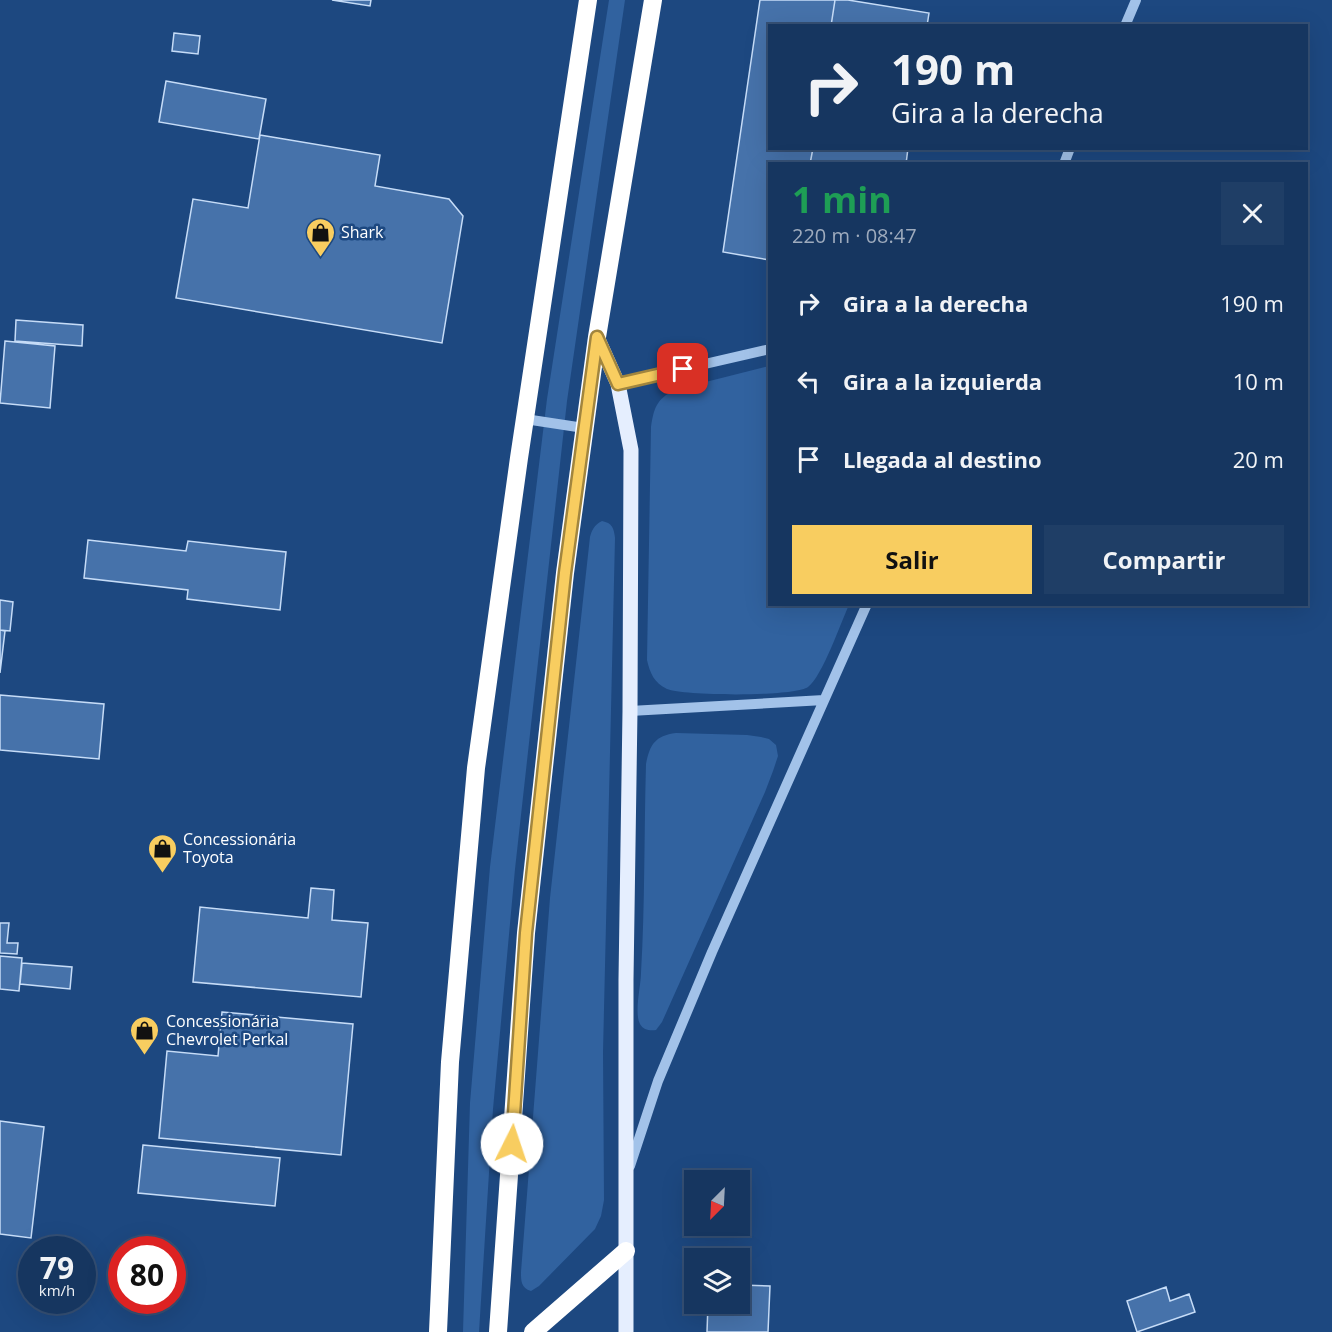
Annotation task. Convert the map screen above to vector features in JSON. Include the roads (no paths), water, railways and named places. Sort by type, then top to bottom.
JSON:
[{"type":"highway","points":[[438,1332],[450,1062],[476,768],[525,419],[588,0]]},
{"type":"highway","points":[[498,1332],[526,933],[565,573],[597,337],[653,0]]},
{"type":"highway","points":[[533,1332],[626,1251]]},
{"type":"main road","points":[[597,337],[618,384],[631,450],[626,980],[626,1332]]},
{"type":"street","points":[[1126,24],[1136,0]]},
{"type":"street","points":[[618,384],[768,349]]},
{"type":"street","points":[[525,419],[584,428]]},
{"type":"street","points":[[626,1177],[658,1081],[712,952],[866,606]]},
{"type":"street","points":[[630,711],[824,700]]},
{"type":"place","name":"Shark","points":[[320,258]]},
{"type":"place","name":"Concessionária Toyota","points":[[162,874]]},
{"type":"place","name":"Concessionária Chevrolet Perkal","points":[[145,1056]]}]
